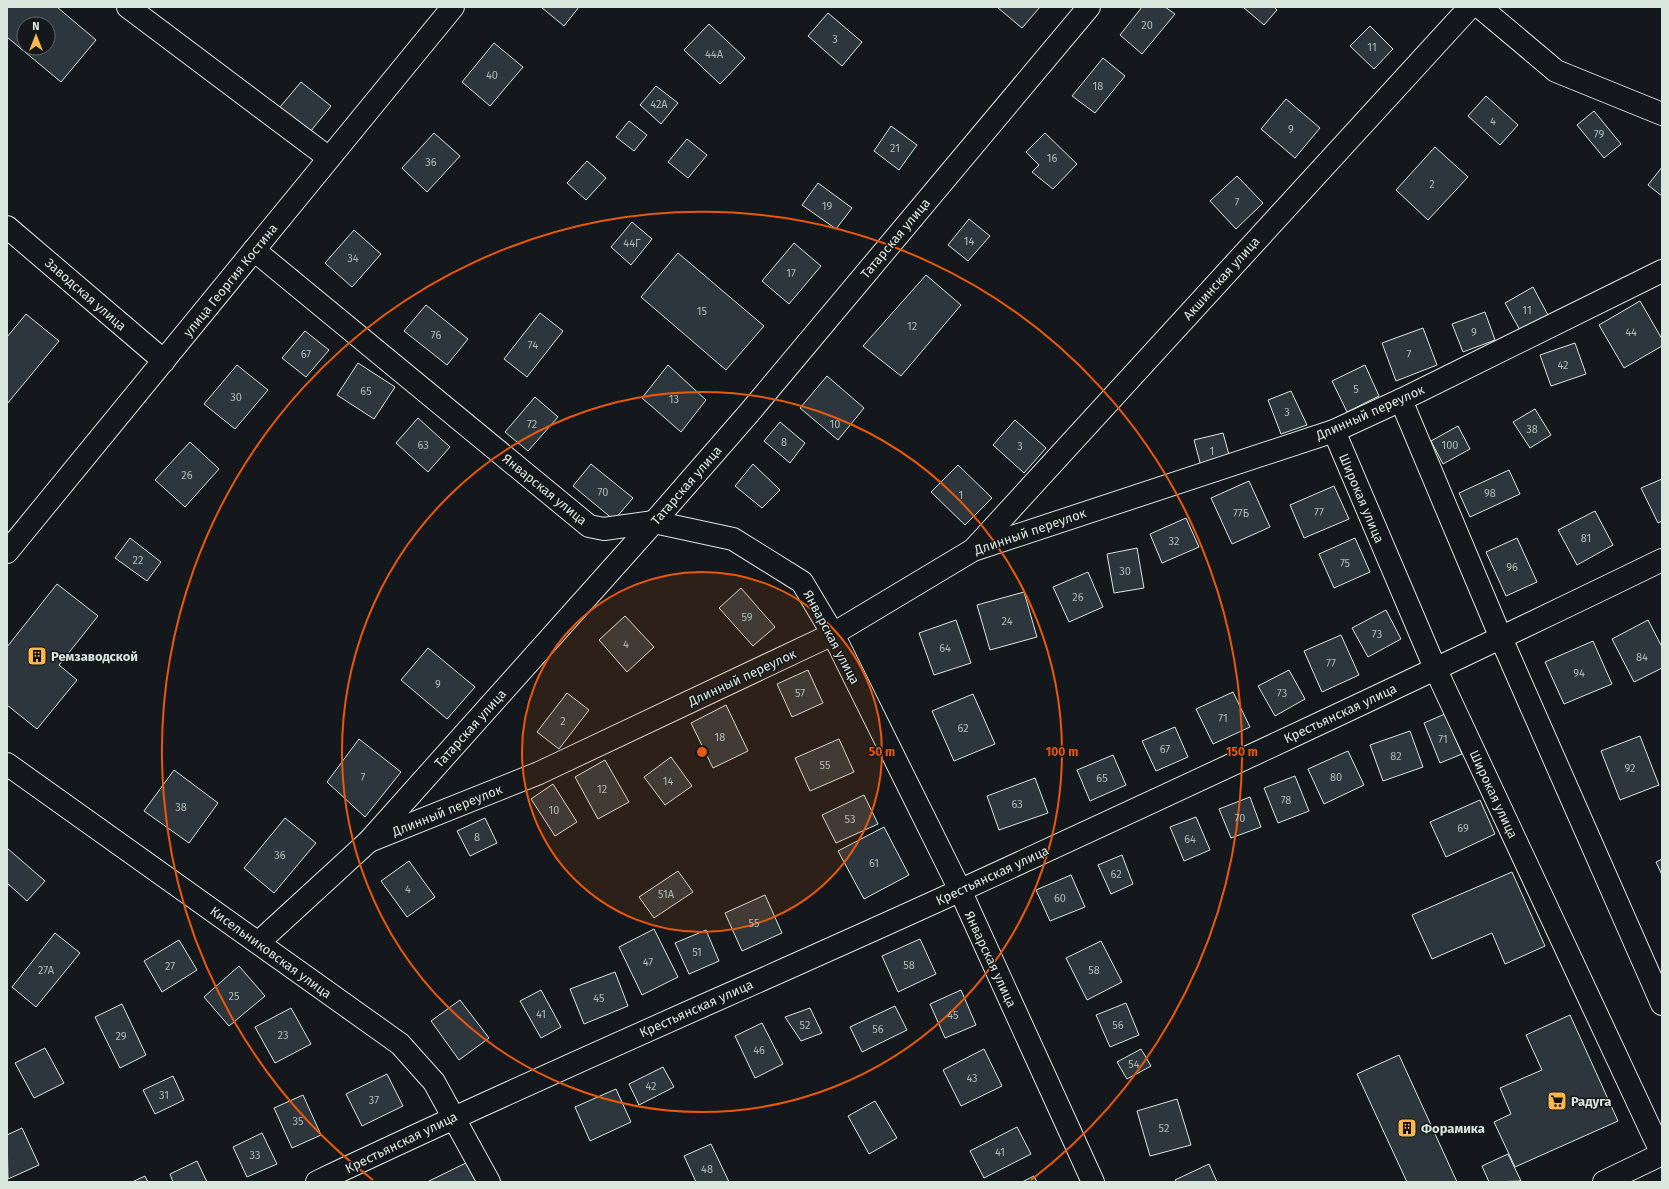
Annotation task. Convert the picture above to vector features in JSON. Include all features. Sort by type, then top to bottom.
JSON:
[{"type":"street","points":[[128,7],[329,158]]},
{"type":"street","name":"улица Георгия Костина","points":[[7,552],[453,7]]},
{"type":"street","name":"Татарская улица","points":[[259,942],[369,841],[654,522],[749,413],[1089,7]]},
{"type":"street","name":"Акшинская улица","points":[[973,550],[1470,7]]},
{"type":"street","points":[[1480,7],[1556,71],[1662,114]]},
{"type":"street","name":"Заводская улица","points":[[7,227],[164,361]]},
{"type":"street","name":"Январская улица","points":[[254,250],[589,526],[604,529],[654,522],[733,539],[802,582],[833,634],[960,890],[1093,1182]]},
{"type":"street","name":"Длинный переулок","points":[[369,841],[539,772],[833,634],[973,550],[1334,431],[1401,400],[1662,271]]},
{"type":"street","points":[[1401,400],[1501,638],[1662,1004]]},
{"type":"street","name":"Широкая улица","points":[[1334,431],[1435,668],[1662,1154]]},
{"type":"street","name":"Крестьянская улица","points":[[317,1182],[452,1117],[960,890],[1501,638],[1662,560]]},
{"type":"street","name":"Кисельниковская улица","points":[[7,764],[259,942],[322,990],[400,1044],[434,1082],[489,1182]]},
{"type":"street","points":[[1604,1182],[1662,1154]]},
{"type":"building","points":[[7,7],[57,7],[96,40],[61,82],[30,56],[56,56],[56,16],[16,16],[16,44],[7,37]]},
{"type":"building","points":[[541,7],[579,7],[564,26]]},
{"type":"building","points":[[997,7],[1040,7],[1022,28]]},
{"type":"building","points":[[1142,7],[1165,7],[1175,14],[1142,54],[1120,35]]},
{"type":"building","points":[[1243,7],[1274,7],[1277,10],[1264,25]]},
{"type":"building","points":[[828,13],[862,42],[842,66],[808,36]]},
{"type":"building","points":[[709,24],[745,58],[720,84],[684,50]]},
{"type":"building","points":[[1370,26],[1393,49],[1374,69],[1350,46]]},
{"type":"building","points":[[494,43],[523,67],[490,106],[462,82]]},
{"type":"building","points":[[1103,58],[1125,76],[1095,113],[1072,96]]},
{"type":"building","points":[[301,82],[331,106],[310,132],[280,107]]},
{"type":"building","points":[[656,86],[678,103],[661,124],[640,105]]},
{"type":"building","points":[[1486,96],[1518,125],[1500,145],[1468,116]]},
{"type":"building","points":[[1286,99],[1320,128],[1295,158],[1261,129]]},
{"type":"building","points":[[1594,111],[1621,144],[1604,158],[1577,125]]},
{"type":"building","points":[[629,121],[647,135],[634,151],[616,137]]},
{"type":"building","points":[[891,126],[917,145],[899,170],[874,151]]},
{"type":"building","points":[[434,133],[460,156],[427,192],[402,168]]},
{"type":"building","points":[[1045,133],[1077,164],[1053,189],[1032,172],[1039,165],[1026,152]]},
{"type":"building","points":[[687,139],[707,155],[688,178],[668,162]]},
{"type":"building","points":[[1435,147],[1468,177],[1428,220],[1396,190]]},
{"type":"building","points":[[587,161],[606,178],[586,200],[567,183]]},
{"type":"building","points":[[1662,167],[1662,196],[1648,185]]},
{"type":"building","points":[[1237,176],[1263,203],[1236,229],[1210,201]]},
{"type":"building","points":[[818,183],[852,208],[836,229],[802,205]]},
{"type":"building","points":[[969,219],[990,236],[968,261],[948,245]]},
{"type":"building","points":[[632,222],[652,239],[631,265],[611,247]]},
{"type":"building","points":[[354,230],[381,254],[352,287],[325,263]]},
{"type":"building","points":[[794,243],[821,266],[789,304],[762,281]]},
{"type":"building","points":[[678,253],[764,326],[726,370],[641,297]]},
{"type":"building","points":[[926,275],[961,305],[901,376],[863,346]]},
{"type":"building","points":[[1533,287],[1549,317],[1521,332],[1505,303]]},
{"type":"building","points":[[1640,301],[1662,339],[1662,346],[1624,368],[1599,325]]},
{"type":"building","points":[[426,305],[468,339],[447,365],[404,331]]},
{"type":"building","points":[[1485,312],[1495,340],[1463,352],[1452,324]]},
{"type":"building","points":[[540,313],[563,331],[527,377],[504,359]]},
{"type":"building","points":[[26,314],[59,341],[7,404],[7,337]]},
{"type":"building","points":[[1423,328],[1437,365],[1396,381],[1382,343]]},
{"type":"building","points":[[305,331],[329,350],[306,377],[282,358]]},
{"type":"building","points":[[1575,343],[1586,374],[1551,386],[1540,355]]},
{"type":"building","points":[[358,363],[395,387],[374,419],[337,395]]},
{"type":"building","points":[[237,365],[268,390],[235,429],[204,404]]},
{"type":"building","points":[[668,365],[706,400],[681,432],[642,398]]},
{"type":"building","points":[[1365,365],[1379,396],[1347,412],[1332,381]]},
{"type":"building","points":[[827,376],[864,408],[838,440],[800,408]]},
{"type":"building","points":[[1291,391],[1307,425],[1281,434],[1268,400]]},
{"type":"building","points":[[535,397],[558,417],[528,451],[505,432]]},
{"type":"building","points":[[1535,409],[1551,435],[1530,448],[1513,422]]},
{"type":"building","points":[[418,418],[450,447],[428,472],[396,443]]},
{"type":"building","points":[[1015,420],[1046,448],[1024,473],[993,445]]},
{"type":"building","points":[[780,422],[805,443],[790,463],[764,441]]},
{"type":"building","points":[[1458,426],[1470,449],[1443,464],[1431,441]]},
{"type":"building","points":[[1223,433],[1231,462],[1202,470],[1194,440]]},
{"type":"building","points":[[190,442],[219,469],[185,507],[155,480]]},
{"type":"building","points":[[591,464],[633,498],[614,520],[573,486]]},
{"type":"building","points":[[753,464],[780,490],[762,508],[735,486]]},
{"type":"building","points":[[958,465],[992,498],[965,525],[931,492]]},
{"type":"building","points":[[1509,470],[1520,494],[1470,517],[1459,493]]},
{"type":"building","points":[[1662,479],[1662,521],[1658,523],[1641,488]]},
{"type":"building","points":[[1249,481],[1270,527],[1232,544],[1211,498]]},
{"type":"building","points":[[1334,486],[1349,519],[1304,538],[1290,505]]},
{"type":"building","points":[[1595,511],[1613,545],[1577,565],[1558,530]]},
{"type":"building","points":[[1186,518],[1199,547],[1162,563],[1150,534]]},
{"type":"building","points":[[130,538],[161,562],[147,581],[115,558]]},
{"type":"building","points":[[1355,538],[1370,572],[1334,588],[1319,554]]},
{"type":"building","points":[[1517,538],[1537,582],[1506,596],[1486,552]]},
{"type":"building","points":[[1137,548],[1144,588],[1114,593],[1107,554]]},
{"type":"building","points":[[1088,572],[1103,607],[1069,622],[1053,587]]},
{"type":"building","name":"Ремзаводской","points":[[57,584],[98,616],[59,665],[77,680],[37,729],[7,705],[7,647]]},
{"type":"building","points":[[741,588],[775,627],[753,646],[719,608]]},
{"type":"building","points":[[1024,592],[1037,637],[990,650],[977,605]]},
{"type":"building","points":[[1386,610],[1401,639],[1368,657],[1352,628]]},
{"type":"building","points":[[625,616],[654,647],[627,672],[599,640]]},
{"type":"building","points":[[956,620],[971,663],[934,675],[919,633]]},
{"type":"building","points":[[1648,620],[1662,647],[1662,668],[1634,682],[1612,639]]},
{"type":"building","points":[[1341,635],[1359,675],[1322,692],[1304,651]]},
{"type":"building","points":[[1593,641],[1612,684],[1564,704],[1545,662]]},
{"type":"building","points":[[428,648],[475,687],[447,719],[401,680]]},
{"type":"building","points":[[808,670],[823,703],[792,717],[777,684]]},
{"type":"building","points":[[1289,670],[1305,699],[1275,716],[1258,686]]},
{"type":"building","points":[[1233,692],[1250,727],[1213,744],[1196,709]]},
{"type":"building","points":[[567,693],[589,710],[559,749],[537,732]]},
{"type":"building","points":[[973,694],[995,744],[954,761],[932,711]]},
{"type":"building","points":[[726,705],[748,751],[713,768],[691,723]]},
{"type":"building","points":[[1445,714],[1462,754],[1440,763],[1424,723]]},
{"type":"building","points":[[1175,727],[1188,757],[1156,771],[1142,741]]},
{"type":"building","points":[[1410,731],[1423,767],[1383,781],[1370,745]]},
{"type":"building","points":[[1640,736],[1659,785],[1620,800],[1601,751]]},
{"type":"building","points":[[359,739],[401,772],[365,817],[327,782]]},
{"type":"building","points":[[839,739],[854,772],[810,791],[795,758]]},
{"type":"building","points":[[1348,751],[1364,785],[1324,804],[1308,769]]},
{"type":"building","points":[[1113,755],[1126,785],[1090,801],[1077,770]]},
{"type":"building","points":[[671,757],[692,786],[665,805],[644,777]]},
{"type":"building","points":[[605,760],[629,802],[598,819],[575,777]]},
{"type":"building","points":[[174,770],[218,803],[189,843],[144,811]]},
{"type":"building","points":[[1295,776],[1309,811],[1278,823],[1264,788]]},
{"type":"building","points":[[1035,778],[1048,813],[999,830],[987,796]]},
{"type":"building","points":[[553,784],[577,822],[555,836],[531,799]]},
{"type":"building","points":[[864,795],[878,824],[836,843],[822,815]]},
{"type":"building","points":[[1250,797],[1261,827],[1231,838],[1219,809]]},
{"type":"building","points":[[1480,800],[1495,834],[1446,857],[1430,822]]},
{"type":"building","points":[[1196,817],[1210,850],[1184,861],[1170,827]]},
{"type":"building","points":[[285,818],[316,843],[274,893],[244,868]]},
{"type":"building","points":[[485,818],[497,843],[470,856],[457,831]]},
{"type":"building","points":[[884,827],[909,875],[864,899],[838,851]]},
{"type":"building","points":[[7,848],[45,881],[27,901],[7,883]]},
{"type":"building","points":[[1122,855],[1133,884],[1111,894],[1098,865]]},
{"type":"building","points":[[1662,859],[1662,875],[1656,862]]},
{"type":"building","points":[[409,861],[435,897],[407,917],[381,881]]},
{"type":"building","points":[[678,871],[693,892],[654,918],[639,897]]},
{"type":"building","points":[[1512,872],[1545,946],[1505,964],[1492,933],[1432,959],[1412,915]]},
{"type":"building","points":[[1071,875],[1085,907],[1050,921],[1036,890]]},
{"type":"building","points":[[765,895],[782,933],[742,951],[725,913]]},
{"type":"building","points":[[654,929],[678,977],[642,995],[619,947]]},
{"type":"building","points":[[706,930],[719,961],[689,974],[675,943]]},
{"type":"building","points":[[55,933],[80,953],[36,1007],[12,987]]},
{"type":"building","points":[[920,939],[936,974],[898,992],[882,956]]},
{"type":"building","points":[[179,940],[197,970],[162,992],[144,961]]},
{"type":"building","points":[[1101,941],[1122,982],[1087,1000],[1066,958]]},
{"type":"building","points":[[239,966],[265,996],[229,1026],[204,997]]},
{"type":"building","points":[[615,972],[628,1006],[584,1024],[570,989]]},
{"type":"building","points":[[541,990],[561,1027],[541,1038],[520,1001]]},
{"type":"building","points":[[961,990],[976,1025],[945,1038],[930,1004]]},
{"type":"building","points":[[460,1000],[489,1038],[459,1060],[431,1021]]},
{"type":"building","points":[[1126,1003],[1139,1035],[1110,1047],[1096,1015]]},
{"type":"building","points":[[122,1004],[146,1055],[120,1068],[95,1017]]},
{"type":"building","points":[[895,1006],[907,1030],[862,1052],[850,1027]]},
{"type":"building","points":[[291,1008],[311,1044],[275,1063],[255,1027]]},
{"type":"building","points":[[810,1008],[822,1033],[801,1041],[785,1017]]},
{"type":"building","name":"Радуга","points":[[1570,1015],[1618,1121],[1515,1167],[1494,1122],[1511,1114],[1500,1088],[1542,1070],[1526,1035]]},
{"type":"building","points":[[762,1023],[783,1064],[755,1078],[735,1036]]},
{"type":"building","points":[[45,1048],[64,1083],[34,1098],[15,1063]]},
{"type":"building","points":[[984,1049],[1002,1086],[961,1106],[943,1070]]},
{"type":"building","points":[[1141,1049],[1151,1066],[1127,1079],[1117,1062]]},
{"type":"building","name":"Форамика","points":[[1399,1055],[1457,1182],[1407,1182],[1357,1074]]},
{"type":"building","points":[[663,1067],[674,1087],[639,1105],[629,1084]]},
{"type":"building","points":[[387,1074],[403,1106],[362,1126],[346,1094]]},
{"type":"building","points":[[173,1076],[184,1100],[155,1114],[143,1090]]},
{"type":"building","points":[[616,1089],[631,1122],[590,1141],[575,1107]]},
{"type":"building","points":[[303,1095],[321,1135],[292,1148],[274,1108]]},
{"type":"building","points":[[1177,1099],[1191,1145],[1150,1156],[1137,1111]]},
{"type":"building","points":[[875,1101],[897,1138],[869,1154],[848,1116]]},
{"type":"building","points":[[1017,1127],[1031,1154],[984,1178],[970,1151]]},
{"type":"building","points":[[22,1128],[39,1165],[8,1179],[7,1135]]},
{"type":"building","points":[[262,1133],[277,1164],[247,1177],[233,1147]]},
{"type":"building","points":[[711,1144],[729,1182],[696,1182],[684,1156]]},
{"type":"building","points":[[1508,1154],[1521,1181],[1489,1182],[1482,1166]]},
{"type":"building","points":[[197,1161],[207,1182],[173,1182],[170,1174]]},
{"type":"building","points":[[470,1161],[480,1182],[427,1182]]},
{"type":"building","points":[[1209,1164],[1217,1182],[1176,1182],[1175,1180]]},
{"type":"building","points":[[145,1176],[148,1182],[132,1182]]},
{"type":"building","points":[[1034,1176],[1037,1182],[1022,1182]]},
{"type":"place","name":"Ремзаводской","points":[[37,656]]},
{"type":"place","name":"Радуга","points":[[1557,1101]]},
{"type":"place","name":"Форамика","points":[[1407,1128]]}]
